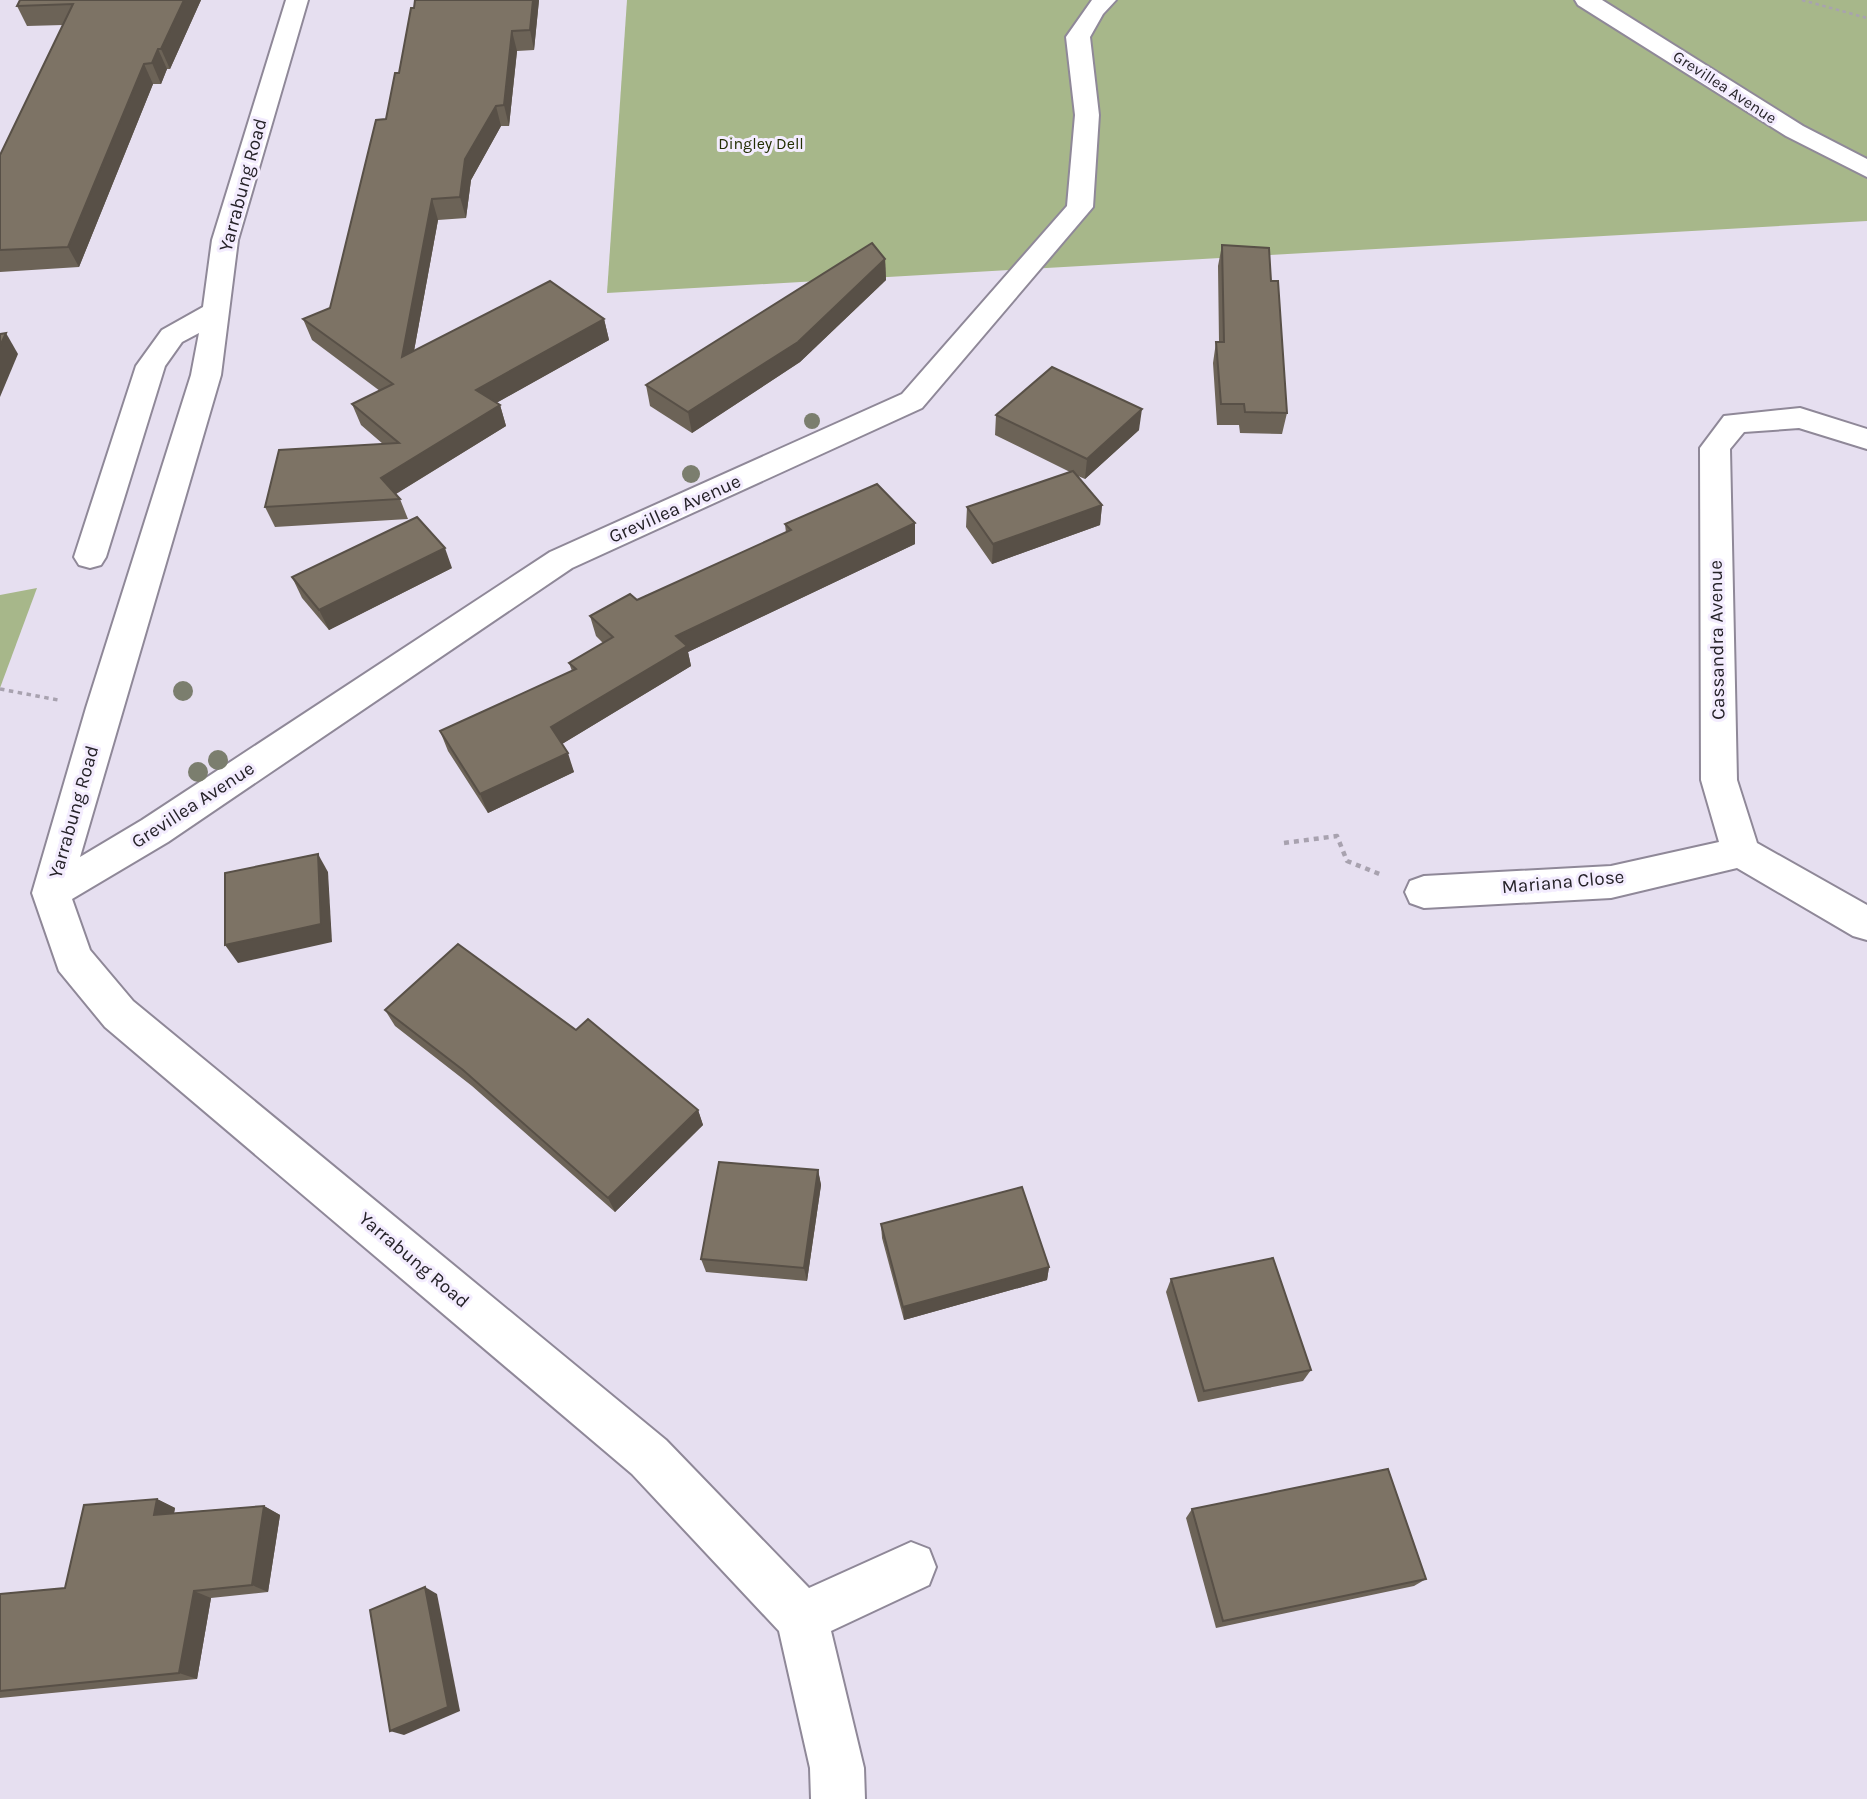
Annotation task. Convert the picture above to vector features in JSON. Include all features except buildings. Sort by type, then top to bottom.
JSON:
[{"type":"street","name":"Yarrabung Road","points":[[297,0],[225,240],[206,375],[104,708],[51,893],[73,959],[119,1014],[649,1457],[802,1618]]},
{"type":"street","name":"Grevillea Avenue","points":[[51,893],[155,831],[561,560],[912,401],[1080,207],[1087,115],[1079,37],[1094,10],[1105,0]]},
{"type":"street","name":"Grevillea Avenue","points":[[1586,0],[1636,28],[1815,145],[1867,169]]},
{"type":"street","points":[[90,557],[150,366],[172,336],[217,311]]},
{"type":"street","name":"Cassandra Avenue","points":[[1741,852],[1719,780],[1715,448],[1735,423],[1800,418],[1867,439]]},
{"type":"street","points":[[1741,852],[1867,924]]},
{"type":"street","name":"Mariana Close","points":[[1424,892],[1611,882],[1741,852]]},
{"type":"street","points":[[838,1799],[837,1768],[802,1618],[911,1567]]},
{"type":"path","points":[[1802,0],[1867,18]]},
{"type":"path","points":[[0,689],[104,708]]},
{"type":"path","points":[[1284,843],[1337,836],[1347,861],[1424,892]]},
{"type":"green space","name":"Dingley Dell","points":[[627,0],[1867,0],[1867,221],[607,293]]},
{"type":"green space","points":[[37,588],[0,688],[0,595]]}]
